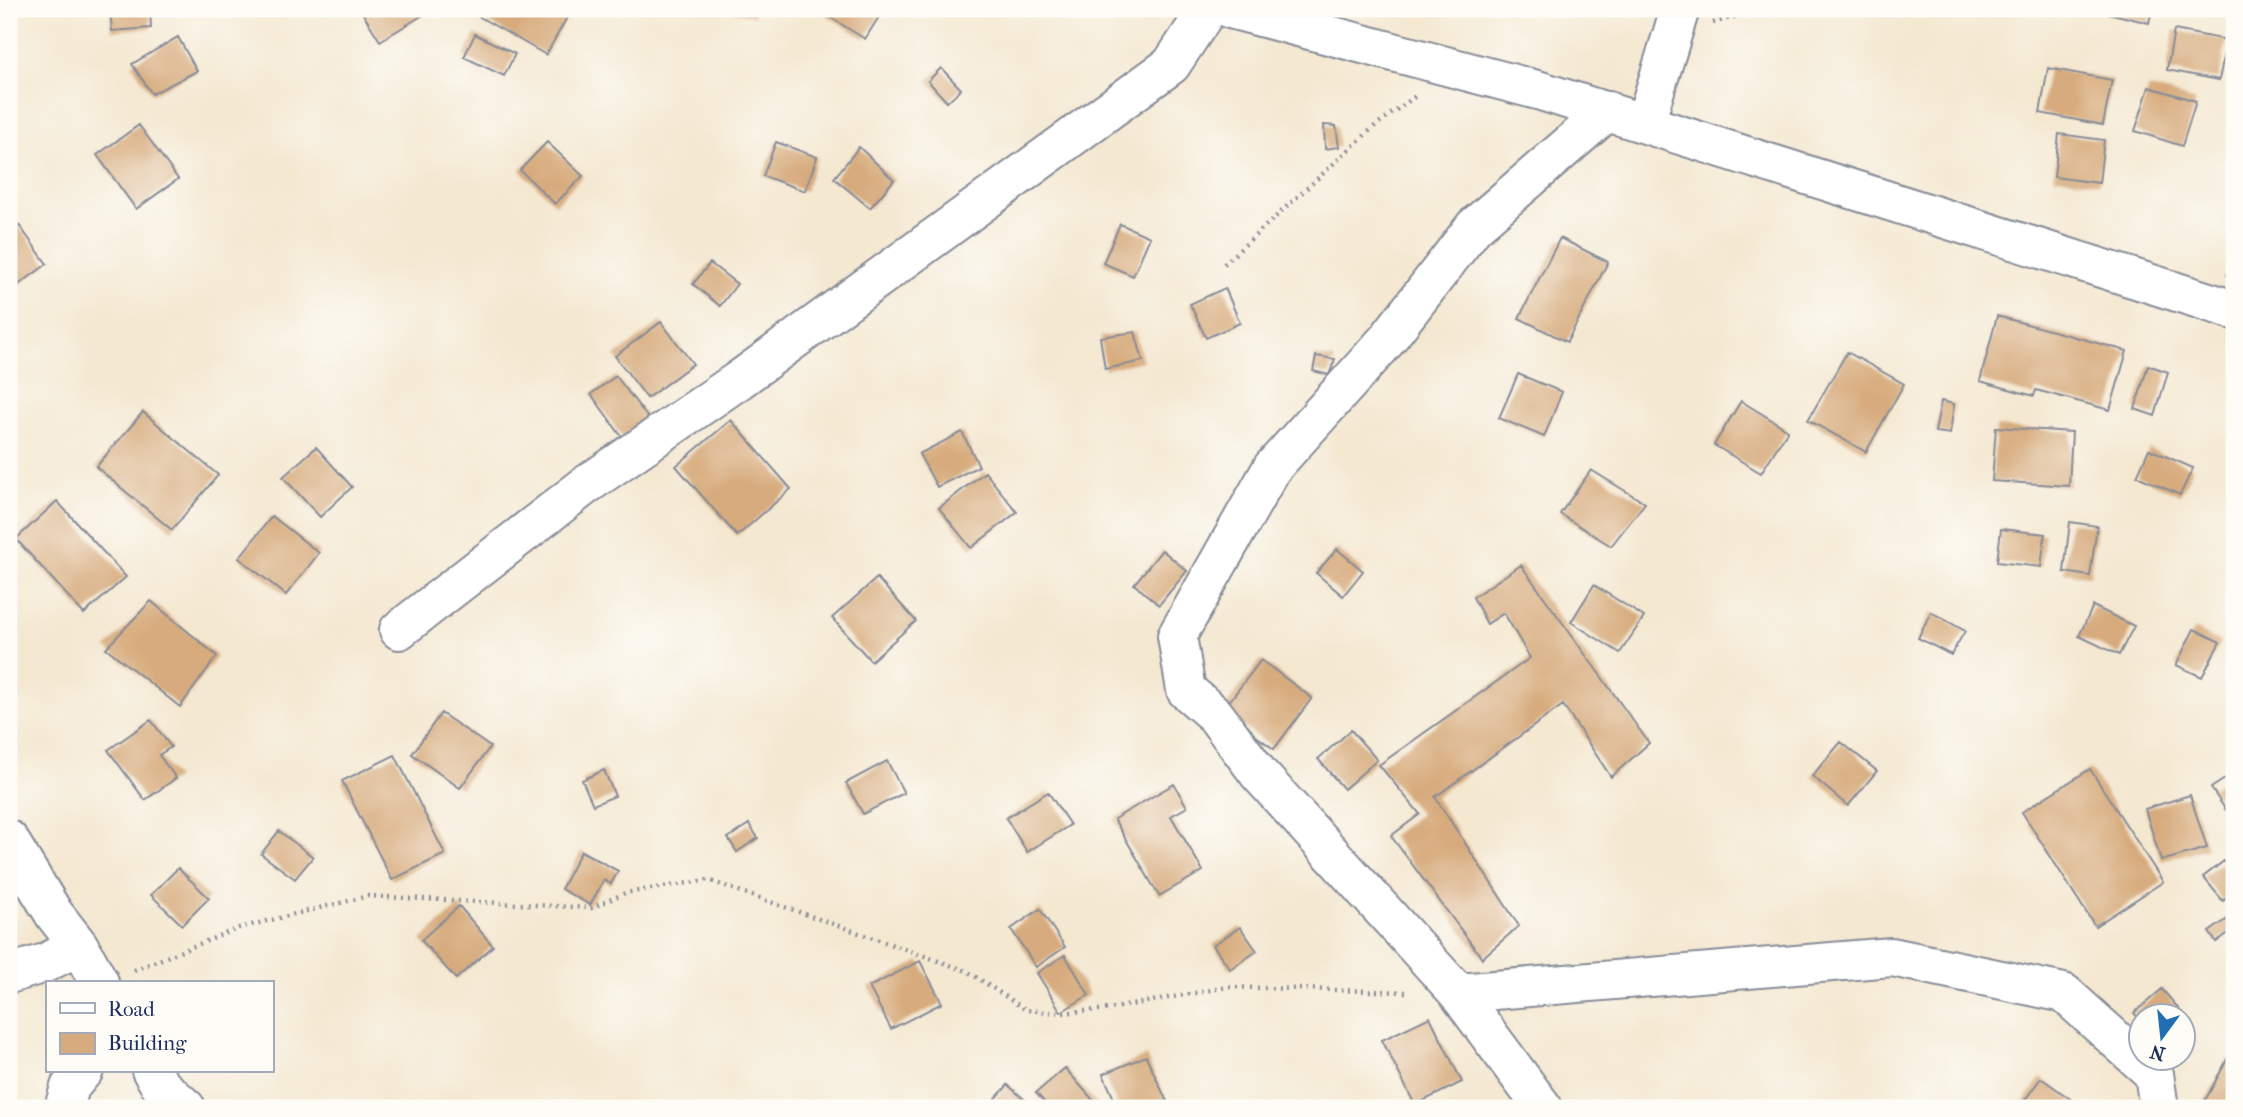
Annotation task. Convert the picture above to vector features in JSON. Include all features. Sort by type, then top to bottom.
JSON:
[{"type":"street","points":[[399,630],[586,485],[739,380],[1171,65],[1208,9]]},
{"type":"street","points":[[1230,9],[1608,111],[2234,310]]},
{"type":"street","points":[[1645,123],[1680,9]]},
{"type":"street","points":[[1543,1108],[1458,993],[1259,774],[1215,715],[1186,690],[1177,636],[1272,468],[1386,341],[1474,227],[1608,111]]},
{"type":"street","points":[[9,841],[54,914],[79,946],[114,977]]},
{"type":"street","points":[[9,974],[45,963],[79,946]]},
{"type":"street","points":[[1458,993],[1892,957],[2064,993],[2154,1074],[2159,1108]]},
{"type":"street","points":[[64,1108],[70,1087],[83,1072]]},
{"type":"street","points":[[151,1072],[160,1085],[186,1108]]},
{"type":"path","points":[[1224,264],[1376,125],[1454,68]]},
{"type":"path","points":[[114,977],[239,928],[368,896],[591,908],[625,893],[708,880],[967,971],[1026,1010],[1061,1013],[1109,1009],[1227,987],[1458,993]]},
{"type":"building","points":[[110,9],[150,9],[151,28],[112,31]]},
{"type":"building","points":[[360,9],[433,9],[380,41]]},
{"type":"building","points":[[473,9],[560,9],[569,14],[546,55],[471,12]]},
{"type":"building","points":[[725,9],[755,9],[754,16]]},
{"type":"building","points":[[817,9],[884,9],[865,39]]},
{"type":"building","points":[[2092,9],[2152,9],[2149,23]]},
{"type":"building","points":[[2174,30],[2227,40],[2219,80],[2167,70]]},
{"type":"building","points":[[475,34],[515,54],[504,76],[464,57]]},
{"type":"building","points":[[178,37],[197,71],[152,94],[132,64]]},
{"type":"building","points":[[941,68],[961,89],[947,102],[928,81]]},
{"type":"building","points":[[2048,68],[2112,80],[2103,125],[2040,113]]},
{"type":"building","points":[[2149,87],[2196,101],[2182,146],[2135,131]]},
{"type":"building","points":[[139,125],[178,179],[136,209],[97,155]]},
{"type":"building","points":[[1324,125],[1336,126],[1339,147],[1325,149]]},
{"type":"building","points":[[2059,134],[2104,140],[2099,183],[2054,177]]},
{"type":"building","points":[[547,142],[583,176],[555,204],[520,170]]},
{"type":"building","points":[[776,142],[817,157],[805,191],[763,176]]},
{"type":"building","points":[[859,147],[894,180],[870,208],[834,178]]},
{"type":"building","points":[[1120,224],[1150,237],[1133,276],[1103,263]]},
{"type":"building","points":[[19,225],[47,264],[9,292],[9,232]]},
{"type":"building","points":[[1560,238],[1608,262],[1567,342],[1519,318]]},
{"type":"building","points":[[2234,254],[2234,277],[2227,275]]},
{"type":"building","points":[[710,263],[737,284],[720,306],[693,284]]},
{"type":"building","points":[[1225,288],[1240,323],[1206,338],[1190,304]]},
{"type":"building","points":[[1997,316],[2127,351],[2110,410],[2036,390],[2034,396],[1980,381]]},
{"type":"building","points":[[661,322],[693,364],[647,398],[615,356]]},
{"type":"building","points":[[1135,332],[1143,361],[1105,369],[1100,337]]},
{"type":"building","points":[[1847,352],[1904,384],[1866,452],[1808,420]]},
{"type":"building","points":[[1316,356],[1335,359],[1329,375],[1313,371]]},
{"type":"building","points":[[2148,365],[2168,372],[2155,416],[2135,409]]},
{"type":"building","points":[[1518,374],[1562,392],[1544,437],[1499,418]]},
{"type":"building","points":[[616,376],[648,418],[622,437],[591,394]]},
{"type":"building","points":[[1741,401],[1788,430],[1761,473],[1714,445]]},
{"type":"building","points":[[1941,401],[1954,404],[1950,434],[1935,432]]},
{"type":"building","points":[[143,412],[218,475],[172,530],[96,467]]},
{"type":"building","points":[[731,420],[791,489],[737,536],[676,466]]},
{"type":"building","points":[[1996,427],[2072,432],[2069,486],[1992,481]]},
{"type":"building","points":[[962,432],[979,466],[937,487],[919,454]]},
{"type":"building","points":[[316,447],[352,487],[320,517],[283,477]]},
{"type":"building","points":[[2149,449],[2193,468],[2180,495],[2137,476]]},
{"type":"building","points":[[1591,470],[1645,503],[1611,546],[1560,514]]},
{"type":"building","points":[[985,472],[1017,512],[971,548],[939,508]]},
{"type":"building","points":[[57,501],[126,577],[84,614],[16,539]]},
{"type":"building","points":[[272,516],[319,553],[286,595],[239,558]]},
{"type":"building","points":[[2070,522],[2097,526],[2090,576],[2064,572]]},
{"type":"building","points":[[2001,529],[2045,534],[2041,567],[1997,562]]},
{"type":"building","points":[[1337,549],[1363,571],[1343,596],[1316,573]]},
{"type":"building","points":[[1162,550],[1187,571],[1159,605],[1134,584]]},
{"type":"building","points":[[1521,565],[1649,743],[1611,777],[1563,705],[1435,797],[1519,926],[1482,958],[1391,836],[1420,814],[1379,765],[1530,658],[1504,613],[1487,624],[1473,597]]},
{"type":"building","points":[[877,578],[916,621],[871,661],[832,618]]},
{"type":"building","points":[[1594,585],[1644,617],[1620,653],[1571,622]]},
{"type":"building","points":[[151,601],[217,656],[180,707],[106,648]]},
{"type":"building","points":[[2093,606],[2134,626],[2119,655],[2079,636]]},
{"type":"building","points":[[1931,612],[1965,631],[1951,655],[1918,638]]},
{"type":"building","points":[[2194,629],[2220,642],[2202,677],[2176,665]]},
{"type":"building","points":[[1261,660],[1312,698],[1274,749],[1222,711]]},
{"type":"building","points":[[441,713],[490,747],[460,788],[412,754]]},
{"type":"building","points":[[151,720],[171,747],[159,755],[176,778],[145,800],[108,750]]},
{"type":"building","points":[[1351,730],[1377,760],[1344,789],[1318,759]]},
{"type":"building","points":[[1841,742],[1877,771],[1848,806],[1812,776]]},
{"type":"building","points":[[395,755],[445,854],[392,880],[342,781]]},
{"type":"building","points":[[887,761],[904,793],[863,814],[846,783]]},
{"type":"building","points":[[2090,769],[2163,882],[2095,926],[2022,812]]},
{"type":"building","points":[[604,770],[615,796],[593,805],[582,780]]},
{"type":"building","points":[[2234,773],[2234,822],[2211,788]]},
{"type":"building","points":[[1174,784],[1187,807],[1171,816],[1203,871],[1159,896],[1114,819]]},
{"type":"building","points":[[1048,792],[1070,825],[1027,852],[1006,818]]},
{"type":"building","points":[[2190,795],[2207,848],[2161,861],[2145,809]]},
{"type":"building","points":[[749,824],[758,838],[737,852],[728,838]]},
{"type":"building","points":[[279,831],[313,857],[295,879],[261,854]]},
{"type":"building","points":[[581,851],[618,871],[611,884],[604,880],[590,905],[561,889]]},
{"type":"building","points":[[2224,861],[2234,873],[2234,891],[2223,901],[2203,877]]},
{"type":"building","points":[[178,868],[209,898],[182,925],[151,895]]},
{"type":"building","points":[[459,906],[493,946],[456,979],[421,940]]},
{"type":"building","points":[[1040,909],[1065,947],[1036,967],[1011,929]]},
{"type":"building","points":[[2229,918],[2234,929],[2216,942],[2209,932]]},
{"type":"building","points":[[1240,927],[1257,951],[1230,969],[1213,945]]},
{"type":"building","points":[[1065,955],[1089,995],[1061,1012],[1037,973]]},
{"type":"building","points":[[920,961],[942,1003],[891,1029],[869,987]]},
{"type":"building","points":[[2162,989],[2173,1002],[2147,1002]]},
{"type":"building","points":[[1430,1017],[1462,1082],[1415,1105],[1382,1040]]},
{"type":"building","points":[[1146,1056],[1170,1108],[1118,1108],[1103,1074]]},
{"type":"building","points":[[2228,1058],[2234,1062],[2234,1108],[2201,1108]]},
{"type":"building","points":[[1065,1068],[1100,1108],[1050,1108],[1036,1093]]},
{"type":"building","points":[[2041,1078],[2083,1108],[2019,1108]]},
{"type":"building","points":[[1008,1085],[1034,1108],[987,1108]]}]
